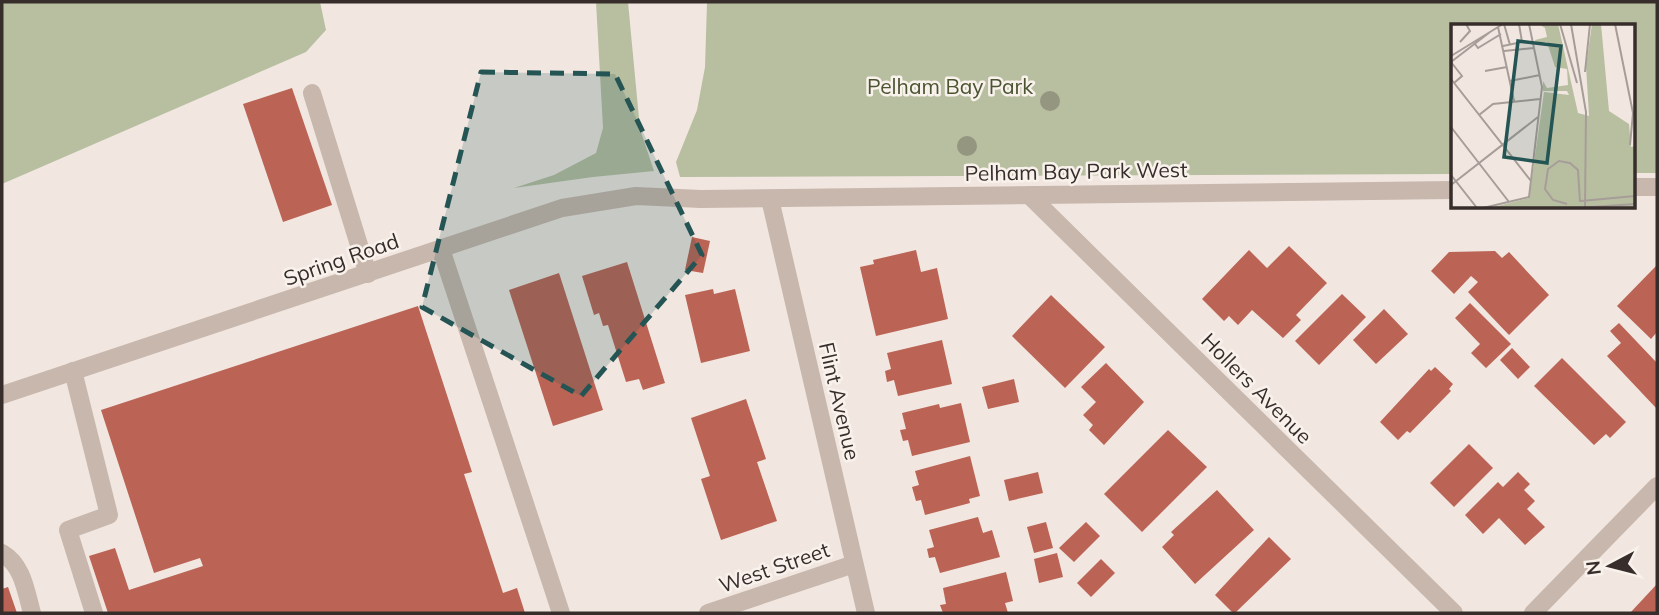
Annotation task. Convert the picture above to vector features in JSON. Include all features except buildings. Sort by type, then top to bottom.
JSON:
[{"type":"street","points":[[312,93],[368,274]]},
{"type":"street","points":[[1634,187],[1657,187]]},
{"type":"street","name":"Pelham Bay Park West","points":[[701,199],[1451,190]]},
{"type":"street","name":"Hollers Avenue","points":[[1029,195],[1454,613]]},
{"type":"street","name":"Spring Road","points":[[2,395],[562,208],[636,196],[701,199]]},
{"type":"street","name":"Flint Avenue","points":[[770,199],[866,613]]},
{"type":"street","points":[[441,249],[561,613]]},
{"type":"street","points":[[73,371],[109,515],[68,530],[94,613]]},
{"type":"street","points":[[1533,613],[1657,486]]},
{"type":"street","points":[[2,553],[10,558],[20,573],[32,613]]},
{"type":"street","name":"West Street","points":[[708,613],[854,564]]},
{"type":"highlighted area","points":[[481,72],[615,74],[702,255],[581,396],[422,307]]},
{"type":"green space","points":[[2,2],[320,2],[326,30],[306,52],[2,184]]},
{"type":"green space","points":[[596,2],[628,2],[640,129],[654,171],[514,188],[554,175],[596,153],[603,128]]},
{"type":"green space","name":"Pelham Bay Park","points":[[707,2],[1657,2],[1657,173],[1634,173],[1634,24],[1451,24],[1451,174],[680,177],[676,162],[697,110],[705,67]]}]
